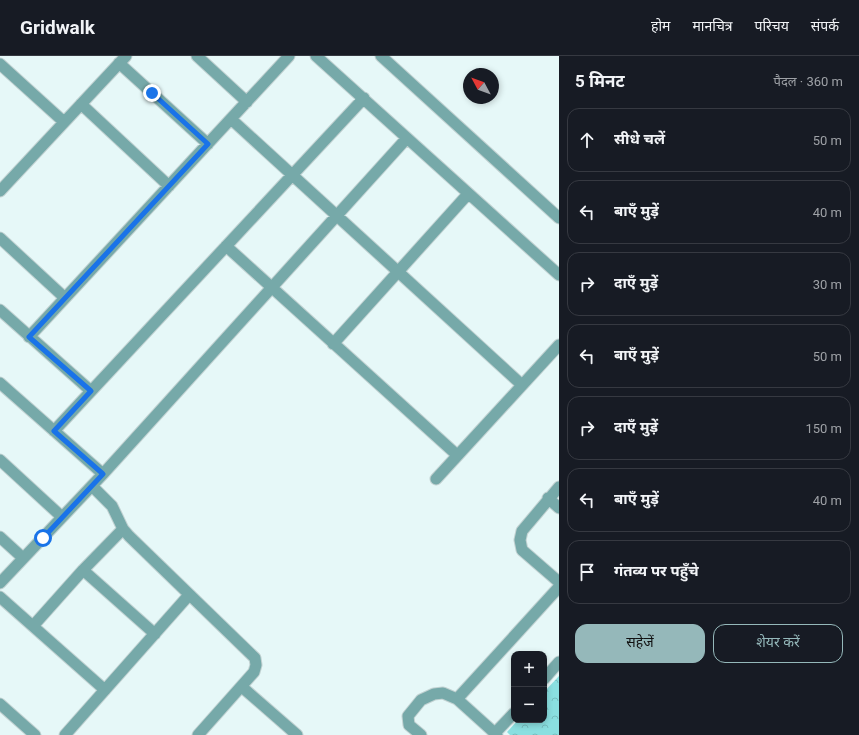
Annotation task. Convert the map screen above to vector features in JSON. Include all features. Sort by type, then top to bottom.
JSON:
[{"type":"street","points":[[197,56],[247,102]]},
{"type":"street","points":[[29,337],[289,56]]},
{"type":"street","points":[[316,56],[559,275]]},
{"type":"street","points":[[381,56],[559,218]]},
{"type":"street","points":[[0,190],[122,59],[208,144]]},
{"type":"street","points":[[2,69],[64,122]]},
{"type":"street","points":[[54,431],[364,98]]},
{"type":"street","points":[[81,104],[169,186]]},
{"type":"street","points":[[231,120],[522,385]]},
{"type":"street","points":[[0,583],[103,474],[407,138]]},
{"type":"street","points":[[333,344],[468,194]]},
{"type":"street","points":[[0,238],[65,298]]},
{"type":"street","points":[[226,246],[457,455]]},
{"type":"street","points":[[0,310],[91,391]]},
{"type":"street","points":[[436,479],[559,345]]},
{"type":"street","points":[[0,383],[103,474]]},
{"type":"street","points":[[0,460],[62,517]]},
{"type":"street","points":[[92,486],[112,506],[123,529],[255,658],[256,665],[254,672],[198,735]]},
{"type":"street","points":[[559,487],[522,530],[520,540],[522,550],[559,582]]},
{"type":"street","points":[[548,498],[559,508]]},
{"type":"street","points":[[33,626],[83,570],[123,529]]},
{"type":"street","points":[[0,537],[23,558]]},
{"type":"street","points":[[83,570],[155,634]]},
{"type":"street","points":[[457,699],[559,587]]},
{"type":"street","points":[[65,735],[189,595]]},
{"type":"street","points":[[0,597],[105,690]]},
{"type":"street","points":[[547,676],[559,662]]},
{"type":"street","points":[[242,686],[297,735]]},
{"type":"street","points":[[421,735],[408,721],[408,716],[421,700],[434,694],[443,693],[457,699],[496,734],[511,716]]},
{"type":"street","points":[[0,704],[35,735]]},
{"type":"green space","points":[[559,676],[559,735],[510,735],[507,732],[515,723],[547,723],[547,689]]},
{"type":"route","points":[[43,538],[103,474],[54,431],[91,391],[29,337],[208,144],[152,93]]}]
